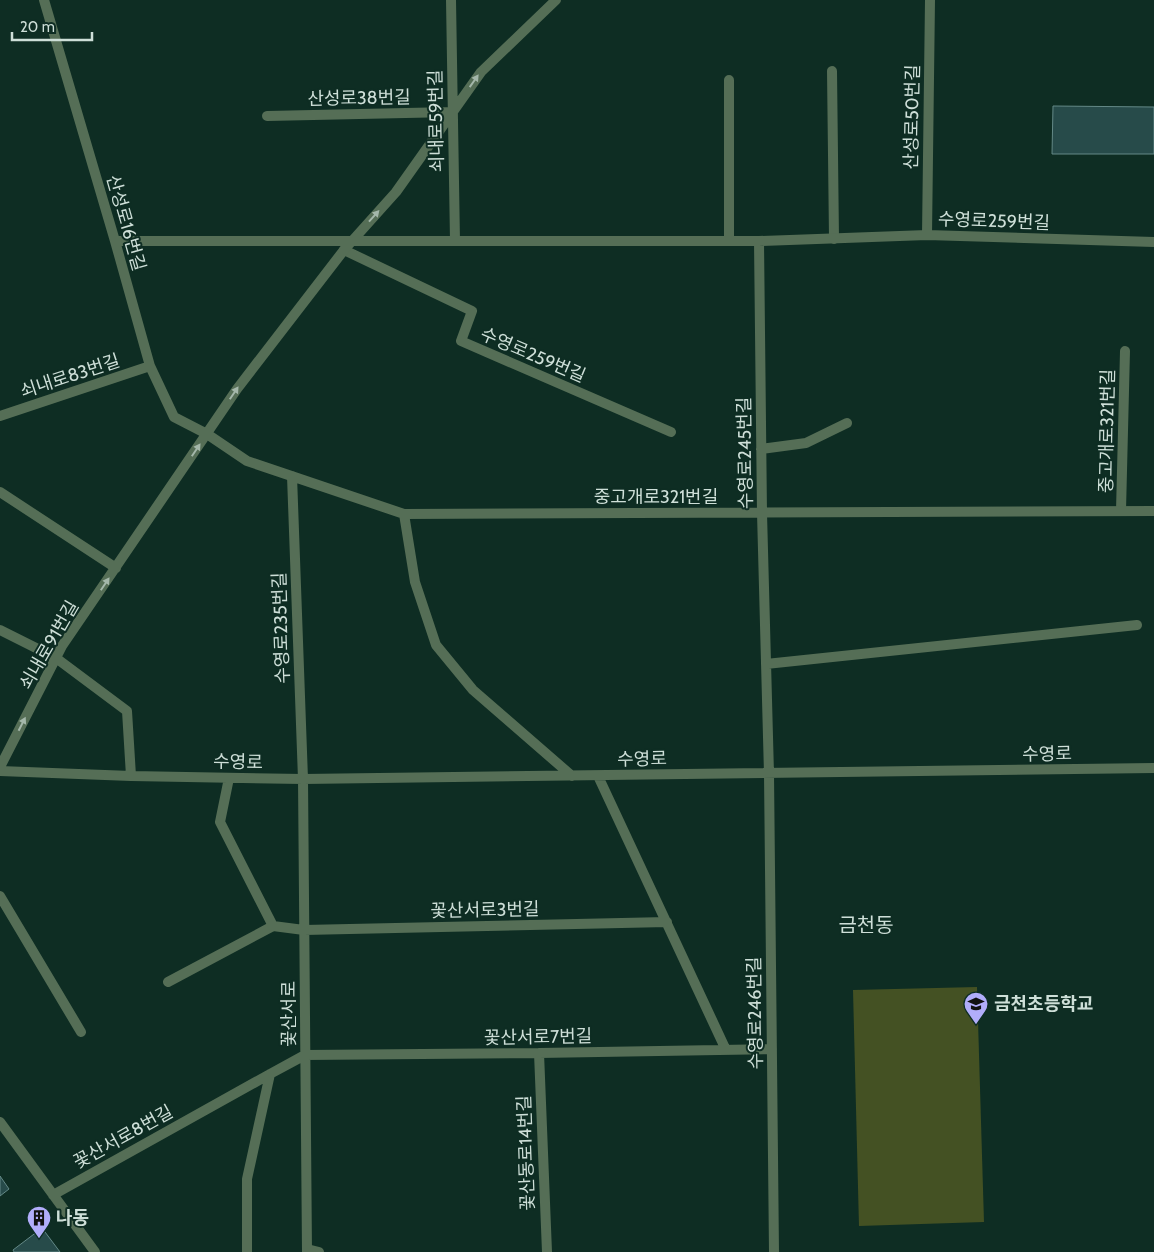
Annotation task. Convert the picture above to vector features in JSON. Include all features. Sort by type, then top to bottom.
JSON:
[{"type":"street","name":"산성로16번길","points":[[44,0],[150,366],[174,417],[207,434]]},
{"type":"street","name":"쇠내로59번길","points":[[451,0],[455,241]]},
{"type":"street","points":[[207,434],[237,389],[344,250],[396,192],[481,72],[556,0]]},
{"type":"street","name":"산성로50번길","points":[[927,235],[930,0]]},
{"type":"street","points":[[832,71],[834,239]]},
{"type":"street","points":[[729,80],[729,242]]},
{"type":"street","name":"산성로38번길","points":[[267,116],[452,112]]},
{"type":"street","name":"수영로259번길","points":[[115,240],[729,242],[927,235],[1154,242]]},
{"type":"street","name":"수영로245번길","points":[[759,241],[762,513],[769,774]]},
{"type":"street","name":"수영로259번길","points":[[344,250],[472,311],[460,341],[671,432]]},
{"type":"street","name":"중고개로321번길","points":[[1121,511],[1125,351]]},
{"type":"street","name":"쇠내로83번길","points":[[0,416],[150,366]]},
{"type":"street","points":[[761,450],[806,443],[847,423]]},
{"type":"street","name":"중고개로321번길","points":[[207,434],[247,461],[404,514],[1154,511]]},
{"type":"street","name":"쇠내로91번길","points":[[0,767],[62,646],[207,434]]},
{"type":"street","name":"수영로235번길","points":[[292,476],[303,780]]},
{"type":"street","points":[[0,492],[116,568]]},
{"type":"street","points":[[404,514],[415,582],[436,645],[473,690],[572,776]]},
{"type":"street","points":[[766,664],[1137,625]]},
{"type":"street","points":[[0,630],[56,658],[127,711],[131,776]]},
{"type":"street","name":"수영로","points":[[0,771],[303,780],[1154,768]]},
{"type":"street","name":"수영로246번길","points":[[769,774],[774,1252]]},
{"type":"street","points":[[598,776],[726,1050]]},
{"type":"street","points":[[168,982],[272,926],[220,822],[229,778]]},
{"type":"street","name":"꽃산서로","points":[[303,780],[307,1251],[319,1252]]},
{"type":"street","points":[[0,896],[81,1032]]},
{"type":"street","name":"꽃산서로3번길","points":[[272,926],[304,930],[667,922]]},
{"type":"street","name":"꽃산서로7번길","points":[[305,1055],[772,1049]]},
{"type":"street","name":"꽃산동로14번길","points":[[539,1053],[546,1252]]},
{"type":"street","name":"꽃산서로8번길","points":[[54,1195],[305,1055]]},
{"type":"street","points":[[247,1252],[246,1179],[270,1074]]},
{"type":"street","points":[[0,1122],[94,1252]]},
{"type":"green space","points":[[977,987],[984,1222],[859,1226],[853,990]]},
{"type":"building","points":[[1053,106],[1154,107],[1154,154],[1052,154]]},
{"type":"building","points":[[0,1176],[9,1189],[0,1196]]},
{"type":"building","name":"나동","points":[[42,1228],[60,1252],[14,1252],[13,1250]]},
{"type":"place","name":"금천초등학교","points":[[976,1025]]},
{"type":"place","name":"나동","points":[[39,1239]]},
{"type":"district","name":"금천동","points":[[866,925]]}]
